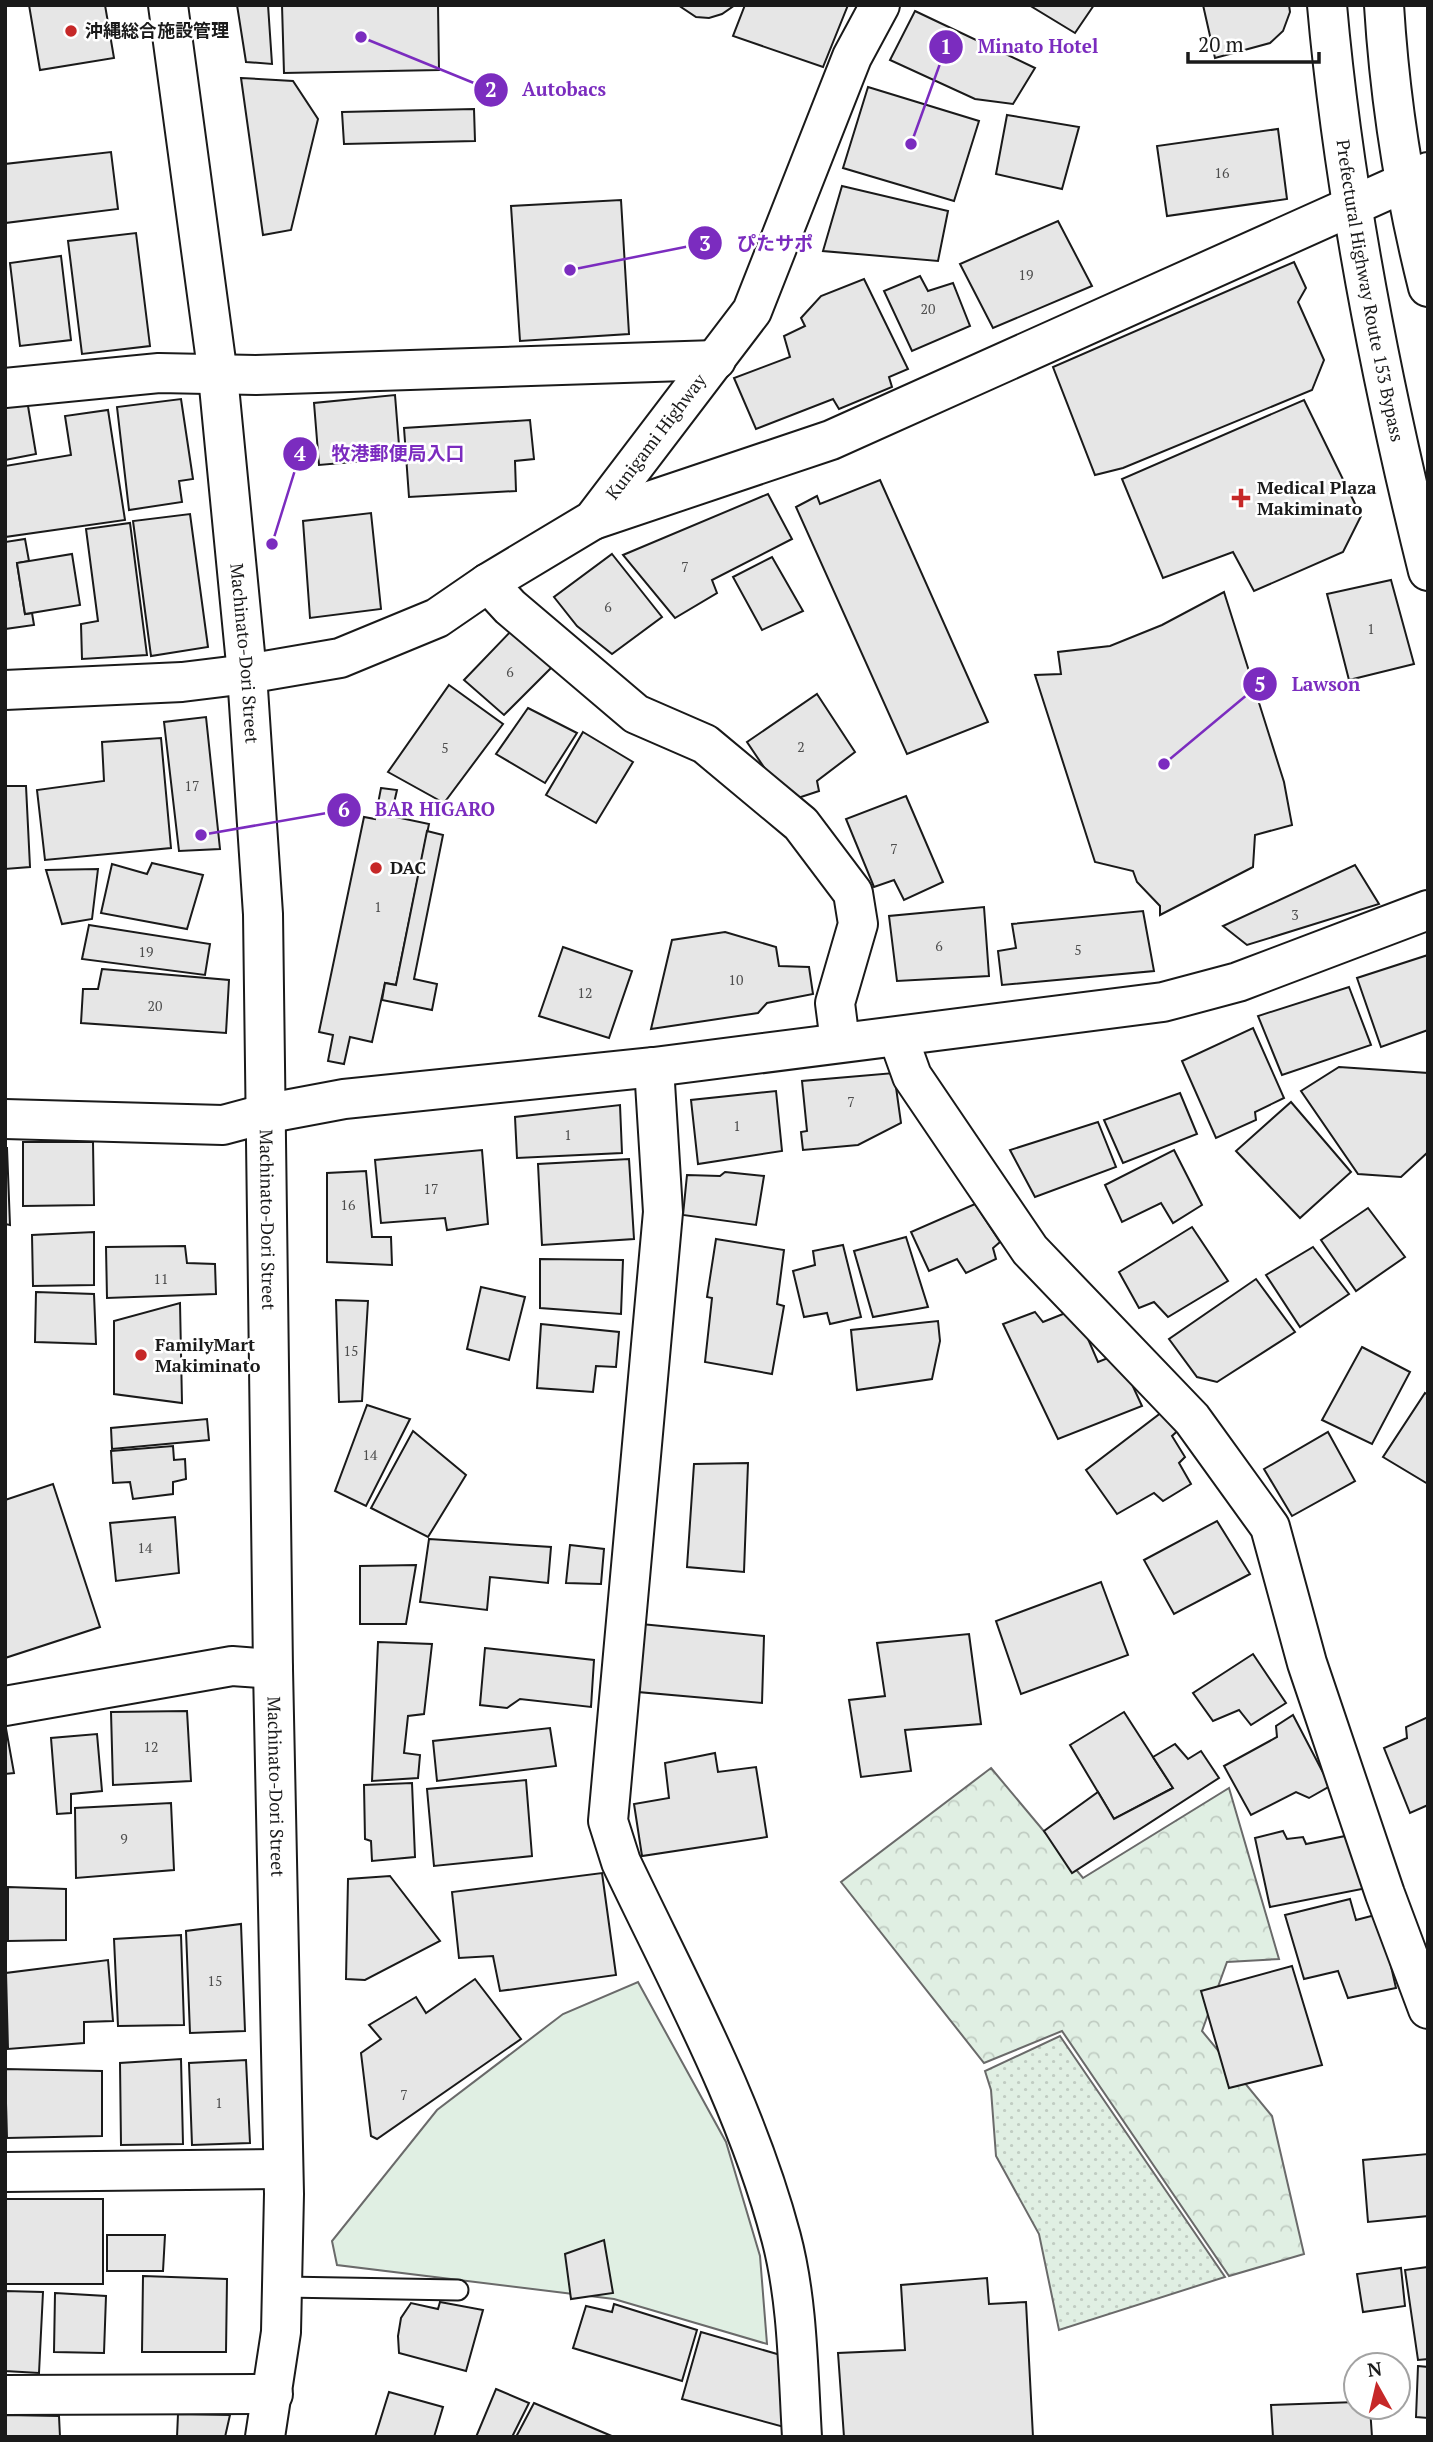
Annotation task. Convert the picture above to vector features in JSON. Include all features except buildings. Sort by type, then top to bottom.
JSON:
[{"type":"street","name":"Machinato-Dori Street","points":[[168,5],[218,376],[247,674],[263,914],[284,2287],[273,2394],[265,2437]]},
{"type":"street","name":"Kunigami Highway","points":[[5,690],[182,682],[340,658],[370,648],[437,618],[488,583],[593,520],[752,311],[852,57],[880,5]]},
{"type":"street","name":"Prefectural Highway Route 153 Bypass","points":[[1327,5],[1335,88],[1353,205],[1408,490],[1428,572]]},
{"type":"street","points":[[1384,5],[1390,98],[1416,178],[1428,287]]},
{"type":"street","points":[[593,520],[831,440],[1416,178]]},
{"type":"street","points":[[5,388],[159,373],[218,376],[716,360]]},
{"type":"street","points":[[488,583],[510,607],[636,714],[705,744],[802,824],[853,893],[858,924],[835,1003],[840,1042]]},
{"type":"street","points":[[5,1119],[223,1125],[264,1114],[344,1099],[654,1067],[1163,1002],[1238,982],[1428,909]]},
{"type":"street","points":[[898,1037],[912,1076],[1030,1250],[1192,1419],[1269,1527],[1307,1663],[1385,1894],[1428,2009]]},
{"type":"street","points":[[654,1067],[663,1212],[608,1821],[621,1862],[740,2112],[782,2238],[796,2323],[802,2437]]},
{"type":"street","points":[[5,1706],[232,1667],[273,1669]]},
{"type":"street","points":[[5,2172],[283,2169]]},
{"type":"street","points":[[5,2395],[273,2394]]},
{"type":"lane","points":[[284,2287],[458,2290]]},
{"type":"green space","points":[[991,1768],[1083,1878],[1229,1788],[1279,1959],[1227,1962],[1202,2031],[1272,2116],[1304,2254],[1229,2276],[1062,2031],[984,2063],[841,1882]]},
{"type":"green space","points":[[638,1982],[726,2142],[760,2256],[767,2344],[614,2299],[337,2265],[332,2241],[437,2110],[563,2014]]},
{"type":"green space","points":[[1060,2036],[1225,2277],[1059,2330],[1039,2234],[996,2156],[991,2090],[985,2071]]},
{"type":"place","name":"沖縄総合施設管理","points":[[71,31]]},
{"type":"place","name":"Autobacs","points":[[361,37]]},
{"type":"place","name":"Minato Hotel","points":[[911,144]]},
{"type":"place","name":"ぴたサポ","points":[[570,270]]},
{"type":"place","name":"Medical Plaza Makiminato","points":[[1241,498]]},
{"type":"place","name":"牧港郵便局入口","points":[[272,544]]},
{"type":"place","name":"Lawson","points":[[1164,764]]},
{"type":"place","name":"BAR HIGARO","points":[[201,835]]},
{"type":"place","name":"DAC","points":[[376,868]]},
{"type":"place","name":"FamilyMart Makiminato","points":[[141,1355]]}]
